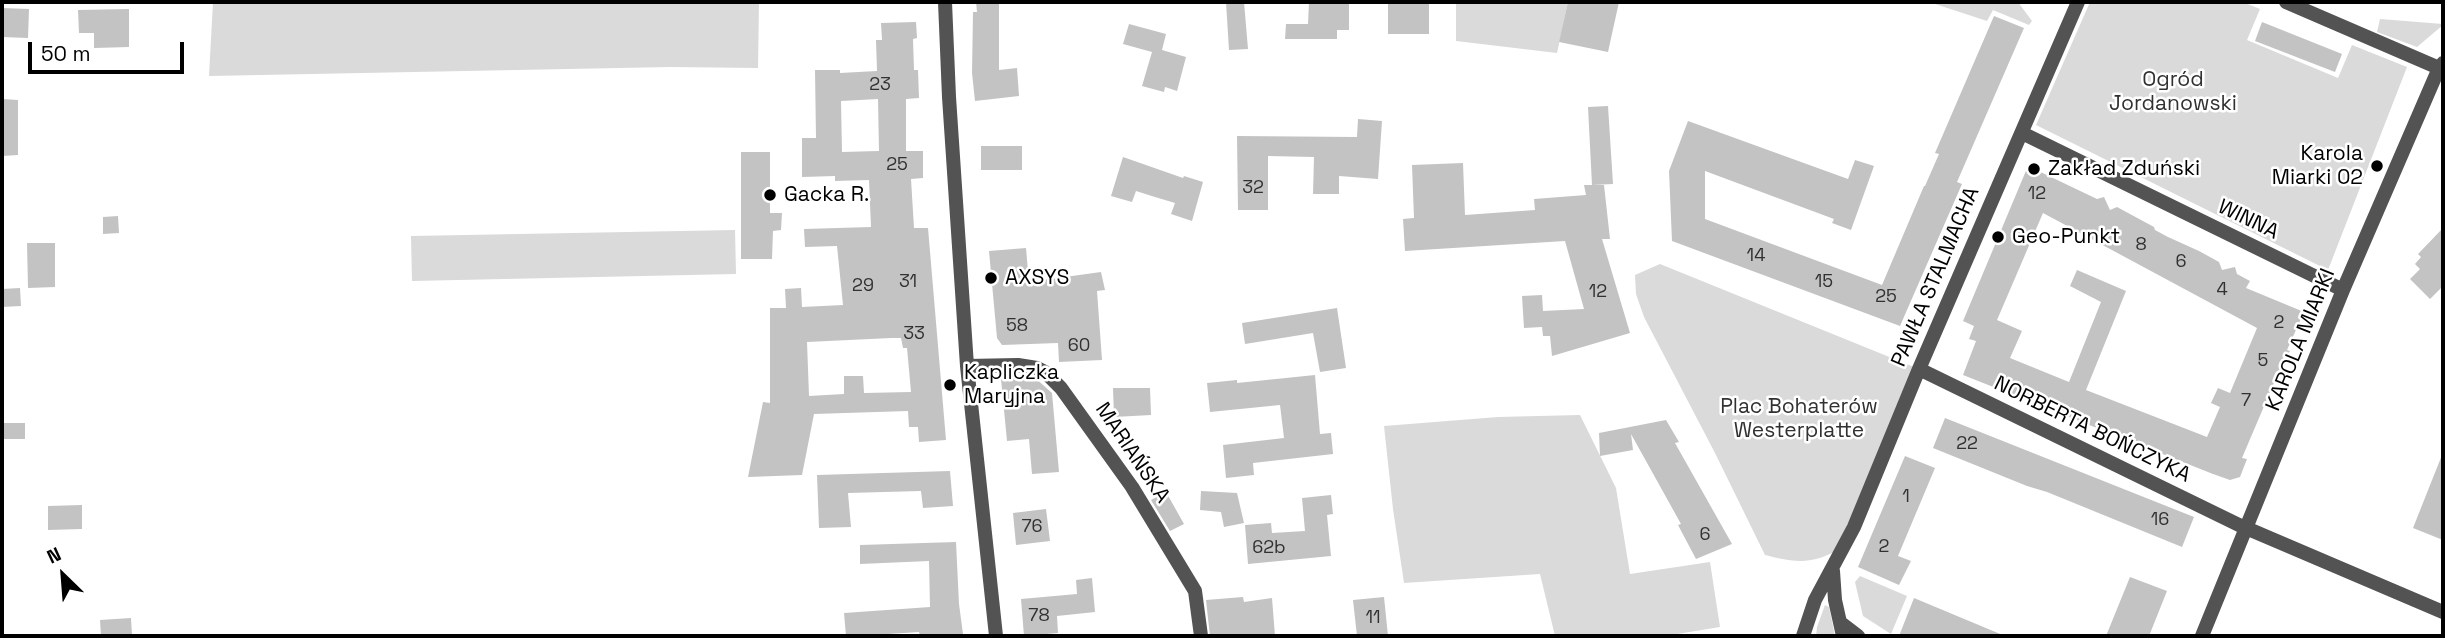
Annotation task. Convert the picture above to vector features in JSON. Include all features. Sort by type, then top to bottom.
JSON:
[{"type":"street","points":[[945,2],[967,366],[996,636]]},
{"type":"street","name":"PAWŁA STALMACHA","points":[[1803,636],[1815,600],[1845,546],[2078,2]]},
{"type":"street","points":[[2286,2],[2441,66]]},
{"type":"street","name":"KAROLA MIARKI","points":[[2202,636],[2343,290],[2441,66]]},
{"type":"street","name":"WINNA","points":[[2022,133],[2343,290]]},
{"type":"street","name":"MARIAŃSKA","points":[[967,366],[1018,365],[1037,368],[1061,388],[1132,487],[1195,591],[1201,636]]},
{"type":"street","name":"NORBERTA BOŃCZYKA","points":[[1919,369],[2248,528],[2443,612]]},
{"type":"street","points":[[1833,569],[1835,600],[1842,630],[1858,636]]},
{"type":"green space","points":[[213,2],[759,2],[758,68],[670,67],[209,76]]},
{"type":"green space","points":[[1456,2],[1568,2],[1557,53],[1456,41]]},
{"type":"green space","points":[[1929,2],[2018,2],[2032,21],[2029,25],[1993,10],[1987,21]]},
{"type":"green space","name":"Ogród Jordanowski","points":[[2090,2],[2243,2],[2260,9],[2247,40],[2338,78],[2352,45],[2407,67],[2328,270],[2036,125]]},
{"type":"green space","points":[[2380,19],[2443,25],[2417,47],[2377,32]]},
{"type":"green space","points":[[735,230],[736,274],[412,281],[411,236]]},
{"type":"green space","name":"Plac Bohaterów Westerplatte","points":[[1660,264],[1919,369],[1845,546],[1807,561],[1765,555],[1644,317],[1636,294],[1635,275]]},
{"type":"green space","points":[[1580,415],[1616,488],[1630,574],[1710,562],[1720,627],[1665,636],[1555,636],[1540,574],[1404,583],[1384,426],[1498,417]]},
{"type":"green space","points":[[1860,576],[1907,596],[1891,634],[1863,616],[1855,582]]},
{"type":"green space","points":[[1825,605],[1829,607],[1835,636],[1816,636]]},
{"type":"building","points":[[976,2],[999,2],[999,70],[1017,68],[1019,96],[975,101],[972,73],[973,12],[977,12]]},
{"type":"building","points":[[1226,2],[1244,2],[1248,49],[1229,50]]},
{"type":"building","points":[[1309,2],[1349,2],[1349,30],[1337,30],[1337,39],[1285,39],[1286,24],[1308,24]]},
{"type":"building","points":[[1388,2],[1429,2],[1429,34],[1388,34]]},
{"type":"building","points":[[1568,2],[1619,2],[1608,52],[1559,42]]},
{"type":"building","points":[[2,8],[29,9],[28,38],[2,37]]},
{"type":"building","points":[[129,9],[129,47],[94,48],[94,33],[79,33],[78,10]]},
{"type":"building","points":[[1994,16],[2024,28],[1957,182],[1962,184],[1900,326],[1672,241],[1669,171],[1688,121],[1848,179],[1855,160],[1874,166],[1851,230],[1832,223],[1834,219],[1705,171],[1705,219],[1882,285],[1939,154],[1935,153]]},
{"type":"building","points":[[916,22],[917,38],[913,39],[914,70],[918,70],[919,98],[906,99],[906,151],[923,151],[923,178],[911,179],[914,228],[928,228],[946,440],[919,442],[918,427],[909,427],[908,411],[814,414],[802,475],[748,477],[763,402],[770,403],[770,308],[786,308],[785,289],[801,288],[802,307],[843,305],[837,246],[805,247],[804,229],[871,227],[869,180],[835,181],[835,176],[802,177],[802,138],[816,138],[815,70],[840,70],[840,73],[877,71],[876,40],[882,40],[881,23]],"holes":[[[878,99],[879,151],[842,152],[841,101]],[[901,338],[903,348],[907,348],[911,392],[864,393],[863,376],[844,376],[844,394],[809,396],[807,342]]]},
{"type":"building","points":[[2262,22],[2342,54],[2335,72],[2255,41]]},
{"type":"building","points":[[1129,24],[1166,34],[1162,50],[1186,57],[1177,91],[1165,87],[1164,92],[1142,86],[1152,52],[1123,44]]},
{"type":"building","points":[[3,99],[18,100],[18,155],[2,156]]},
{"type":"building","points":[[1608,106],[1613,184],[1592,185],[1588,107]]},
{"type":"building","points":[[1358,119],[1382,121],[1378,179],[1339,176],[1339,194],[1313,194],[1314,157],[1268,156],[1268,210],[1238,210],[1237,136],[1357,137]]},
{"type":"building","points":[[981,146],[1022,146],[1022,170],[981,170]]},
{"type":"building","points":[[741,152],[770,152],[770,213],[782,213],[781,230],[773,231],[772,259],[741,259]]},
{"type":"building","points":[[1123,157],[1183,178],[1184,176],[1203,182],[1192,221],[1171,214],[1175,203],[1136,191],[1132,202],[1111,196]]},
{"type":"building","points":[[1463,163],[1465,215],[1535,210],[1534,199],[1586,195],[1584,185],[1604,185],[1610,239],[1602,239],[1630,333],[1552,356],[1550,336],[1543,336],[1542,327],[1524,328],[1522,296],[1542,295],[1543,311],[1584,309],[1565,241],[1405,251],[1403,219],[1414,218],[1412,165]]},
{"type":"building","points":[[2028,166],[2097,199],[2104,197],[2110,210],[2117,207],[2155,230],[2219,262],[2222,270],[2235,267],[2237,274],[2250,281],[2246,288],[2304,312],[2287,350],[2290,351],[2242,458],[2247,459],[2240,477],[2230,480],[1963,375],[1976,341],[1969,339],[1974,326],[1963,321]],"holes":[[[2043,213],[2257,328],[2230,393],[2218,388],[2211,403],[2220,407],[2207,437],[2086,390],[2126,291],[2077,270],[2070,286],[2101,302],[2069,382],[2010,358],[2022,331],[1997,320]]]},
{"type":"building","points":[[118,216],[119,233],[103,234],[103,217]]},
{"type":"building","points":[[2443,228],[2443,286],[2430,299],[2410,279],[2420,269],[2415,264],[2421,257],[2418,254]]},
{"type":"building","points":[[27,243],[55,243],[55,287],[28,288]]},
{"type":"building","points":[[1026,248],[1029,282],[1101,272],[1105,290],[1097,291],[1102,360],[1059,362],[1058,343],[1002,345],[997,338],[989,251]]},
{"type":"building","points":[[20,288],[21,306],[2,307],[2,289]]},
{"type":"building","points":[[1337,308],[1346,368],[1320,372],[1313,333],[1245,344],[1242,323]]},
{"type":"building","points":[[1315,375],[1320,434],[1331,433],[1333,454],[1253,463],[1254,475],[1226,478],[1223,445],[1284,438],[1280,405],[1210,412],[1207,383],[1237,380],[1237,383]]},
{"type":"building","points":[[1034,377],[1052,393],[1059,472],[1032,474],[1029,439],[1007,441],[1001,379]]},
{"type":"building","points":[[1113,388],[1150,388],[1151,415],[1114,417]]},
{"type":"building","points":[[1945,418],[2194,517],[2182,547],[1933,448]]},
{"type":"building","points":[[1666,420],[1679,442],[1675,443],[1732,544],[1696,559],[1678,525],[1681,524],[1631,434],[1633,450],[1600,456],[1599,433]]},
{"type":"building","points":[[2,423],[25,423],[25,439],[2,439]]},
{"type":"building","points":[[2443,455],[2443,540],[2413,528]]},
{"type":"building","points":[[1905,456],[1935,468],[1898,556],[1911,561],[1899,585],[1858,567]]},
{"type":"building","points":[[950,471],[953,506],[923,508],[921,491],[848,493],[851,527],[819,528],[817,475]]},
{"type":"building","points":[[1201,491],[1237,493],[1244,523],[1224,527],[1221,512],[1200,510]]},
{"type":"building","points":[[1166,492],[1184,524],[1170,531],[1151,500]]},
{"type":"building","points":[[1331,495],[1333,514],[1327,515],[1331,556],[1248,564],[1245,525],[1271,523],[1272,533],[1305,531],[1302,498]]},
{"type":"building","points":[[82,505],[82,529],[48,530],[48,506]]},
{"type":"building","points":[[1046,509],[1050,541],[1016,545],[1013,513]]},
{"type":"building","points":[[956,542],[963,634],[920,636],[919,632],[888,636],[846,636],[844,613],[930,607],[929,561],[860,564],[860,545]]},
{"type":"building","points":[[2130,577],[2167,591],[2149,636],[2106,636]]},
{"type":"building","points":[[1092,578],[1095,612],[1057,616],[1058,633],[1024,636],[1021,599],[1077,594],[1076,580]]},
{"type":"building","points":[[1243,597],[1244,602],[1272,598],[1275,636],[1210,636],[1206,600]]},
{"type":"building","points":[[1384,597],[1388,636],[1357,636],[1353,600]]},
{"type":"building","points":[[1914,598],[2005,636],[1899,636]]},
{"type":"building","points":[[131,618],[132,636],[101,636],[100,620]]},
{"type":"place","name":"Karola Miarki 02","points":[[2377,166]]},
{"type":"place","name":"Zakład Zduński","points":[[2034,169]]},
{"type":"place","name":"Gacka R.","points":[[770,195]]},
{"type":"place","name":"Geo-Punkt","points":[[1998,237]]},
{"type":"place","name":"AXSYS","points":[[991,278]]},
{"type":"place","name":"Kapliczka Maryjna","points":[[950,385]]}]
